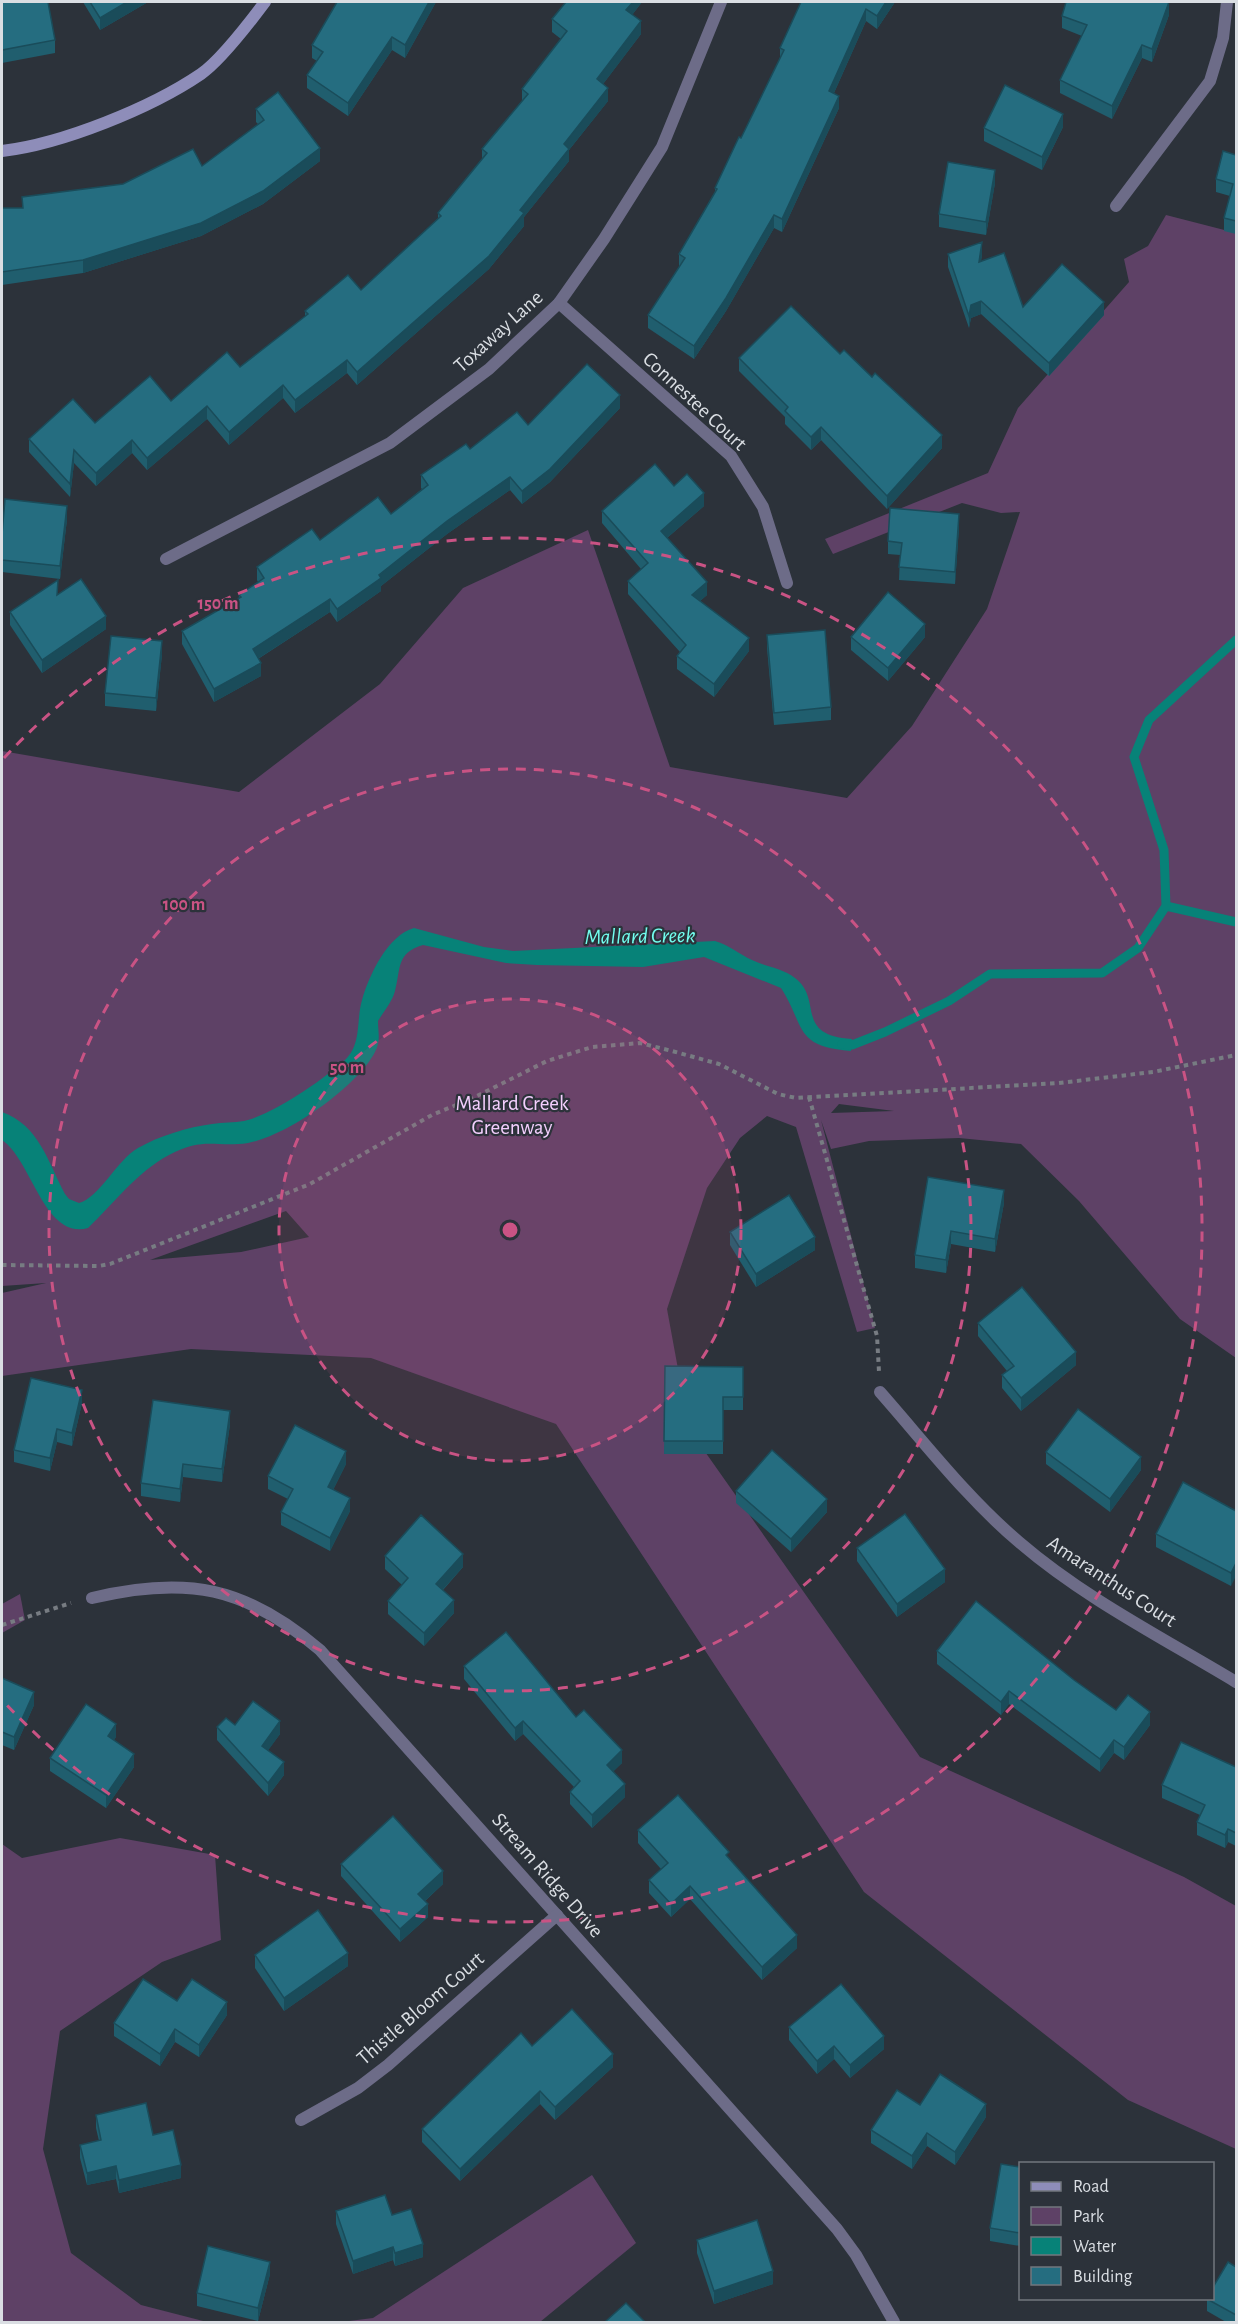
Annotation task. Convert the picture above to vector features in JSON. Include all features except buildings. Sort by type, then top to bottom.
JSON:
[{"type":"main road","points":[[2,151],[20,149],[69,135],[122,116],[203,73],[265,2]]},
{"type":"street","name":"Toxaway Lane","points":[[166,559],[390,443],[489,369],[559,303],[604,239],[662,147],[721,2]]},
{"type":"street","points":[[1116,206],[1210,81],[1223,38],[1227,2]]},
{"type":"street","name":"Connestee Court","points":[[559,303],[731,456],[763,507],[787,583]]},
{"type":"street","name":"Amaranthus Court","points":[[880,1392],[982,1509],[1019,1543],[1072,1583],[1236,1682]]},
{"type":"street","name":"Stream Ridge Drive","points":[[92,1598],[144,1588],[194,1588],[226,1594],[249,1602],[288,1622],[320,1650],[837,2229],[856,2255],[894,2322]]},
{"type":"street","name":"Thistle Bloom Court","points":[[301,2120],[358,2088],[388,2065],[557,1915]]},
{"type":"path","points":[[2,1265],[99,1266],[110,1264],[310,1184],[432,1115],[473,1098],[547,1061],[592,1047],[640,1043],[719,1064],[786,1097],[1059,1083],[1153,1072],[1236,1055]]},
{"type":"path","points":[[809,1097],[877,1336],[880,1392]]},
{"type":"path","points":[[2,1624],[92,1598]]},
{"type":"green space","name":"Mallard Creek Greenway","points":[[1166,215],[1236,233],[1236,1358],[1180,1319],[1079,1201],[1021,1144],[959,1138],[869,1141],[831,1149],[821,1120],[875,1328],[857,1332],[796,1127],[767,1116],[740,1138],[707,1188],[667,1309],[689,1429],[920,1757],[1184,1877],[1236,1906],[1236,2149],[1128,2100],[864,1892],[556,1424],[371,1358],[191,1349],[2,1376],[2,1293],[46,1283],[2,1286],[2,751],[239,792],[380,684],[463,588],[588,530],[670,767],[847,798],[912,726],[987,609],[1020,512],[1001,513],[962,503],[833,554],[825,539],[988,473],[1018,408],[1129,282],[1124,259],[1148,246]],"holes":[[[839,1104],[894,1111],[831,1113]],[[286,1211],[309,1237],[241,1252],[150,1260]]]},
{"type":"green space","points":[[20,1594],[25,1620],[2,1633],[2,1604]]},
{"type":"green space","points":[[120,1838],[215,1855],[221,1940],[162,1962],[60,2031],[43,2149],[71,2253],[141,2305],[207,2322],[2,2322],[2,1844],[22,1858]]},
{"type":"green space","points":[[592,2175],[636,2243],[540,2322],[341,2322],[373,2318]]},
{"type":"water","points":[[414,928],[484,947],[513,951],[715,941],[795,978],[808,996],[816,1024],[822,1031],[834,1036],[852,1039],[851,1051],[819,1045],[810,1039],[799,1024],[781,988],[704,957],[643,967],[537,965],[506,963],[423,945],[408,952],[401,962],[394,995],[378,1021],[379,1040],[375,1052],[366,1066],[337,1094],[301,1120],[264,1139],[237,1144],[201,1144],[169,1155],[136,1179],[88,1228],[73,1228],[60,1222],[49,1211],[13,1150],[2,1140],[2,1112],[15,1118],[34,1135],[65,1194],[69,1199],[79,1203],[94,1194],[130,1154],[146,1144],[164,1136],[203,1125],[244,1121],[268,1112],[311,1087],[350,1054],[354,1047],[360,1008],[369,979],[388,947],[405,932]]},
{"type":"waterway","name":"Mallard Creek","points":[[842,1044],[852,1045],[885,1032],[949,1001],[990,974],[1102,973],[1138,948],[1166,906],[1164,850],[1134,757],[1149,720],[1236,640]]},
{"type":"waterway","points":[[1166,906],[1236,922]]}]
